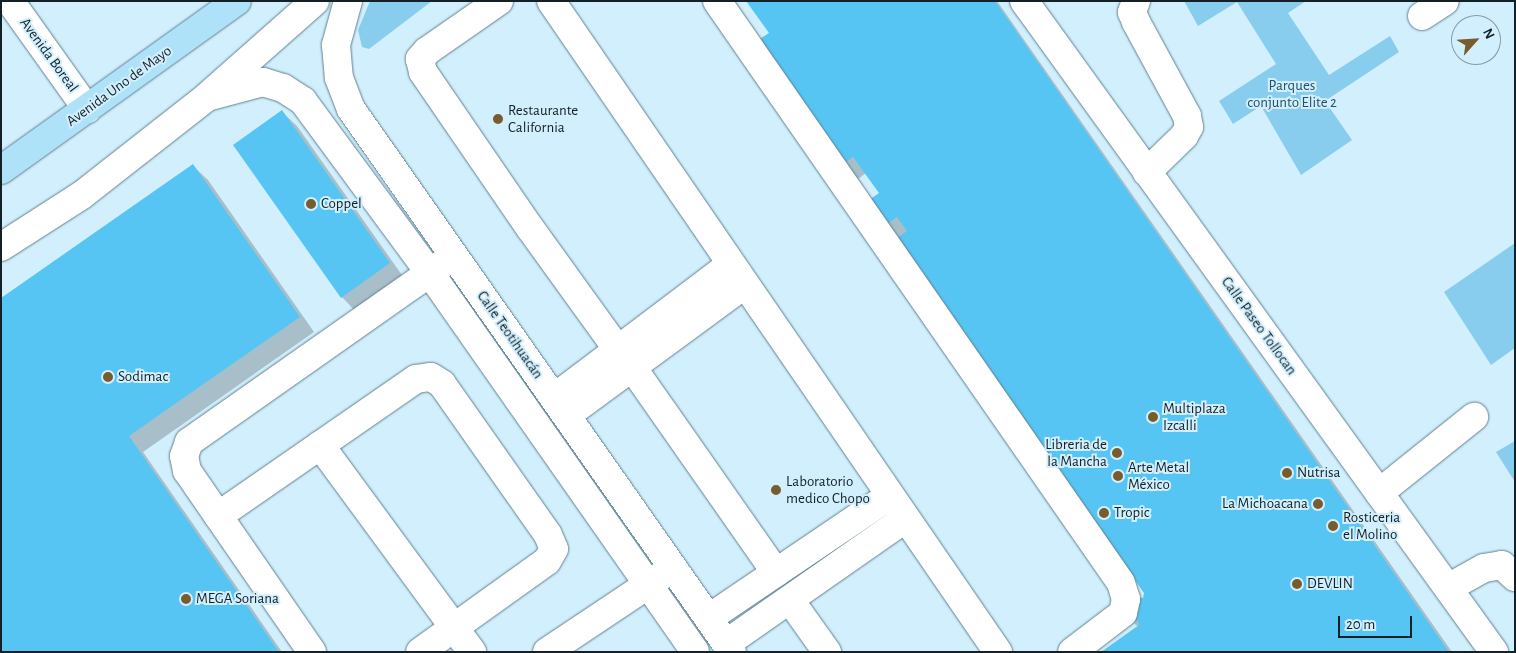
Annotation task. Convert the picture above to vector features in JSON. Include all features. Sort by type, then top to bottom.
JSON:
[{"type":"main road","name":"Avenida Uno de Mayo","points":[[1,170],[237,1]]},
{"type":"street","name":"Avenida Boreal","points":[[10,1],[87,109]]},
{"type":"street","points":[[1,247],[82,195],[207,97],[316,1]]},
{"type":"street","name":"Calle Teotihuacán","points":[[348,1],[336,45],[339,78],[351,109],[729,648]]},
{"type":"street","points":[[499,1],[427,51],[420,59],[423,72],[530,228],[625,358],[776,573]]},
{"type":"street","points":[[551,1],[737,275],[998,652]]},
{"type":"street","points":[[717,1],[1121,583],[1126,599],[1123,614],[1072,652]]},
{"type":"street","name":"Calle Paseo Tollocan","points":[[1024,1],[1494,652]]},
{"type":"street","points":[[1136,1],[1132,12],[1136,22],[1187,116],[1189,126],[1184,136],[1147,172]]},
{"type":"street","points":[[1422,16],[1445,1]]},
{"type":"street","name":"Calle Teotihuacán","points":[[207,97],[263,82],[284,88],[303,101],[430,273],[695,652]]},
{"type":"street","points":[[312,652],[187,471],[184,456],[189,442],[454,256]]},
{"type":"street","points":[[560,407],[737,275]]},
{"type":"street","points":[[218,516],[416,379],[431,377],[442,384],[548,534],[554,549],[547,561],[420,652]]},
{"type":"street","points":[[1379,493],[1474,417]]},
{"type":"street","points":[[320,445],[472,652]]},
{"type":"street","points":[[709,618],[889,496]]},
{"type":"street","points":[[729,648],[790,600],[905,519]]},
{"type":"street","points":[[1448,588],[1484,568],[1502,565],[1515,577]]},
{"type":"street","points":[[547,652],[673,568]]},
{"type":"street","points":[[790,600],[827,652]]},
{"type":"green space","points":[[370,1],[432,1],[369,49],[362,47],[358,30]]},
{"type":"green space","name":"Parques conjunto Elite 2","points":[[1184,1],[1306,1],[1288,13],[1329,75],[1390,36],[1399,52],[1325,101],[1352,140],[1301,175],[1261,106],[1233,124],[1219,101],[1276,64],[1237,2],[1198,26]]},
{"type":"green space","points":[[1515,243],[1515,348],[1491,365],[1444,292]]},
{"type":"green space","points":[[1515,441],[1515,482],[1496,452]]},
{"type":"building","name":"Multiplaza Izcalli","points":[[746,1],[995,1],[1449,652],[1101,652],[1139,625],[1138,621],[1128,619],[1133,596],[1143,598],[1144,593],[895,240],[907,231],[897,217],[879,230],[862,205],[879,193],[853,157],[842,165],[758,40],[769,33]]},
{"type":"building","name":"Coppel","points":[[282,110],[390,263],[341,298],[233,145]]},
{"type":"building","name":"Sodimac","points":[[193,164],[300,317],[129,436],[279,652],[1,652],[1,298]]},
{"type":"place","name":"Restaurante California","points":[[498,119]]},
{"type":"place","name":"Coppel","points":[[311,204]]},
{"type":"place","name":"Sodimac","points":[[108,377]]},
{"type":"place","name":"Multiplaza Izcalli","points":[[1153,417]]},
{"type":"place","name":"Libreria de la Mancha","points":[[1117,453]]},
{"type":"place","name":"Nutrisa","points":[[1287,473]]},
{"type":"place","name":"Arte Metal México","points":[[1118,476]]},
{"type":"place","name":"Laboratorio medico Chopo","points":[[776,490]]},
{"type":"place","name":"La Michoacana","points":[[1318,504]]},
{"type":"place","name":"Tropic","points":[[1104,513]]},
{"type":"place","name":"Rosticeria el Molino","points":[[1333,526]]},
{"type":"place","name":"DEVLIN","points":[[1297,584]]},
{"type":"place","name":"MEGA Soriana","points":[[186,599]]}]
